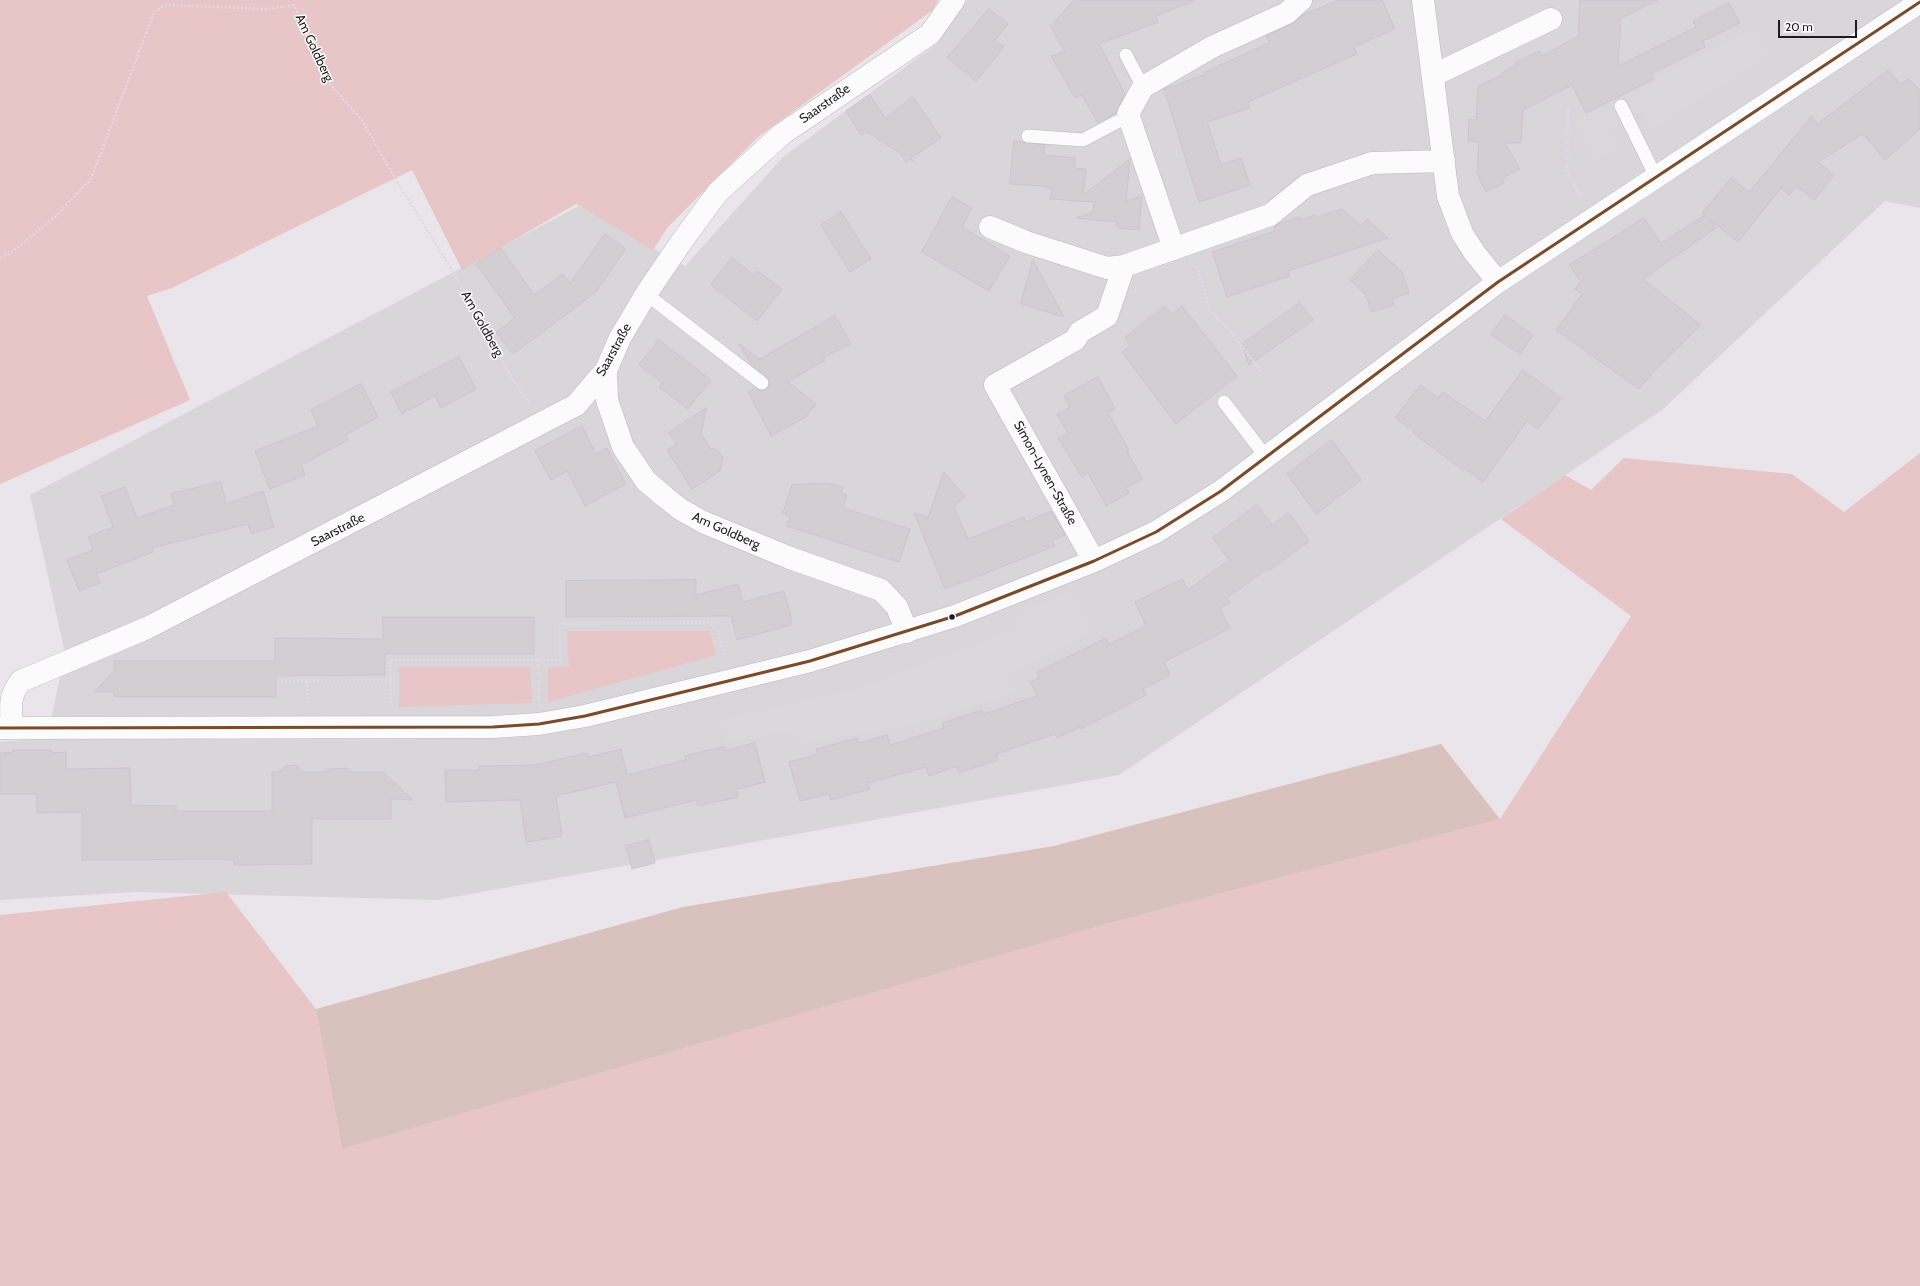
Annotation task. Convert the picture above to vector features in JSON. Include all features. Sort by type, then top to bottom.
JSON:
[{"type":"street","name":"Saarstraße","points":[[6,728],[13,690],[20,681],[147,628],[576,405],[606,370],[620,338],[646,294],[718,192],[782,134],[930,34],[954,0]]},
{"type":"street","points":[[1182,246],[1130,115],[1128,114],[1143,87],[1212,47],[1287,13],[1301,0]]},
{"type":"street","points":[[1424,0],[1448,196],[1462,232],[1474,252],[1498,282]]},
{"type":"street","points":[[6,728],[485,727],[539,724],[585,716],[810,661],[955,616],[1094,561],[1156,532],[1221,491],[1498,282],[1920,2]]},
{"type":"street","points":[[1434,75],[1551,19]]},
{"type":"street","points":[[990,227],[1026,242],[1107,268],[1124,266],[1270,215],[1307,185],[1372,163],[1444,161]]},
{"type":"street","name":"Simon-Lynen-Straße","points":[[1094,561],[995,384],[1076,340],[1080,332],[1107,316],[1124,266]]},
{"type":"street","name":"Am Goldberg","points":[[606,370],[607,400],[623,447],[646,481],[664,497],[680,509],[703,522],[790,558],[881,590],[897,608],[907,632]]},
{"type":"lane","points":[[1126,55],[1143,87]]},
{"type":"lane","points":[[1621,106],[1656,177]]},
{"type":"lane","points":[[1028,136],[1083,140],[1130,115]]},
{"type":"lane","points":[[646,294],[762,383]]},
{"type":"lane","points":[[1224,402],[1266,457]]},
{"type":"path","name":"Am Goldberg","points":[[0,257],[11,253],[56,216],[91,180],[154,12],[166,5],[268,9],[294,5],[326,80],[362,120],[390,170],[452,270],[510,375],[543,423]]},
{"type":"path","points":[[1567,173],[1568,110]]},
{"type":"path","points":[[1182,246],[1210,310],[1235,337],[1263,374]]},
{"type":"path","points":[[391,693],[390,660],[560,660],[560,624],[712,623],[724,657]]},
{"type":"path","points":[[538,660],[539,673]]},
{"type":"path","points":[[281,681],[391,680]]},
{"type":"path","points":[[307,681],[308,705]]},
{"type":"shaded area","points":[[0,0],[938,0],[933,10],[758,137],[668,227],[653,250],[576,204],[462,270],[412,170],[172,288],[147,296],[190,400],[0,484]]},
{"type":"shaded area","points":[[967,0],[1920,0],[1920,208],[1885,201],[1662,410],[1119,775],[438,900],[136,892],[0,900],[0,742],[47,738],[65,653],[30,495],[579,206],[685,266],[783,157],[938,43]]},
{"type":"shaded area","points":[[1754,28],[1770,55],[1652,129],[1643,112],[1611,128],[1620,147],[1593,160],[1574,122]]},
{"type":"shaded area","points":[[1920,453],[1920,1286],[0,1286],[0,915],[226,892],[316,1009],[342,1149],[1103,925],[1500,819],[1631,616],[1501,519],[1565,475],[1591,490],[1624,458],[1792,474],[1844,512]]},
{"type":"shaded area","points":[[1073,590],[1095,629],[1010,674],[1017,692],[914,725],[802,744],[796,730],[726,743],[719,720],[860,688],[1008,632],[1023,611]]},
{"type":"shaded area","points":[[567,631],[710,631],[716,655],[548,702],[548,668],[569,666]]},
{"type":"shaded area","points":[[399,667],[530,667],[532,703],[399,707]]},
{"type":"shaded area","points":[[1441,744],[1500,819],[1103,925],[342,1149],[316,1009],[683,907],[1054,846]]},
{"type":"building","points":[[1074,0],[1194,0],[1156,16],[1158,22],[1099,44],[1125,94],[1116,113],[1098,123],[1082,95],[1075,98],[1051,56],[1065,52],[1051,27]]},
{"type":"building","points":[[1339,0],[1382,0],[1395,29],[1354,47],[1357,54],[1248,102],[1250,108],[1207,122],[1221,165],[1241,158],[1250,185],[1199,202],[1164,89],[1206,74],[1205,72],[1269,43],[1266,36],[1292,24],[1303,15]]},
{"type":"building","points":[[1580,0],[1658,0],[1621,18],[1618,66],[1696,27],[1693,21],[1729,3],[1740,23],[1703,41],[1702,39],[1705,47],[1651,74],[1654,79],[1586,113],[1572,85],[1523,110],[1521,143],[1505,143],[1520,169],[1502,178],[1504,183],[1486,192],[1477,173],[1479,142],[1468,141],[1469,119],[1476,120],[1478,86],[1503,74],[1502,73],[1516,65],[1515,63],[1539,51],[1542,56],[1578,36]]},
{"type":"building","points":[[989,9],[1008,24],[995,40],[1004,47],[976,81],[947,58]]},
{"type":"building","points":[[1889,70],[1900,84],[1908,79],[1920,89],[1920,129],[1885,160],[1863,134],[1818,162],[1834,175],[1814,200],[1796,186],[1789,195],[1781,188],[1738,242],[1709,219],[1716,228],[1643,279],[1701,325],[1657,368],[1639,389],[1556,330],[1582,294],[1575,289],[1581,282],[1569,265],[1644,218],[1661,243],[1705,215],[1702,213],[1731,178],[1749,192],[1812,116],[1817,124]]},
{"type":"building","points":[[870,95],[885,118],[913,97],[941,138],[911,158],[913,161],[910,159],[906,162],[900,153],[867,132],[861,135],[846,111]]},
{"type":"building","points":[[1014,141],[1045,145],[1044,155],[1075,158],[1074,168],[1086,169],[1083,195],[1130,159],[1126,201],[1142,196],[1139,230],[1117,228],[1117,222],[1076,218],[1093,212],[1094,202],[1050,199],[1052,190],[1043,186],[1010,184]]},
{"type":"building","points":[[952,197],[972,208],[962,227],[1010,256],[989,291],[922,252]]},
{"type":"building","points":[[1342,209],[1361,226],[1367,219],[1388,238],[1288,271],[1290,276],[1227,297],[1212,252],[1275,231],[1274,227],[1280,223],[1300,217],[1301,220],[1316,215],[1317,217]]},
{"type":"building","points":[[841,212],[871,259],[850,272],[821,225]]},
{"type":"building","points":[[605,234],[626,249],[595,293],[513,354],[496,332],[515,318],[476,264],[501,248],[534,295],[563,274],[570,283]]},
{"type":"building","points":[[1378,250],[1403,273],[1409,293],[1392,299],[1394,305],[1371,312],[1366,295],[1350,280]]},
{"type":"building","points":[[732,258],[754,275],[757,271],[782,289],[757,321],[711,285]]},
{"type":"building","points":[[1033,260],[1064,317],[1021,304]]},
{"type":"building","points":[[1300,303],[1313,320],[1249,365],[1242,344]]},
{"type":"building","points":[[1165,306],[1172,314],[1182,306],[1237,376],[1176,424],[1122,352],[1131,345],[1125,338]]},
{"type":"building","points":[[1505,315],[1533,335],[1520,354],[1491,335]]},
{"type":"building","points":[[835,316],[851,344],[823,358],[825,360],[788,382],[816,404],[806,417],[771,436],[748,392],[756,388],[761,391],[765,390],[770,384],[769,380],[751,364],[739,344],[759,359]]},
{"type":"building","points":[[659,340],[711,380],[688,409],[659,387],[662,383],[639,365]]},
{"type":"building","points":[[459,357],[476,389],[441,408],[435,396],[402,414],[391,392]]},
{"type":"building","points":[[1523,370],[1561,398],[1538,429],[1527,421],[1483,482],[1465,469],[1463,470],[1413,433],[1414,431],[1395,418],[1420,385],[1438,398],[1443,392],[1485,421]]},
{"type":"building","points":[[1098,377],[1115,409],[1108,413],[1129,450],[1127,451],[1142,479],[1126,488],[1129,493],[1106,506],[1088,473],[1082,477],[1058,438],[1068,433],[1057,414],[1070,407],[1064,396]]},
{"type":"building","points":[[361,384],[378,417],[345,435],[348,440],[301,465],[305,475],[270,489],[255,451],[318,426],[311,410]]},
{"type":"building","points":[[706,408],[701,434],[710,448],[718,450],[723,457],[720,471],[692,489],[667,450],[677,444],[669,433]]},
{"type":"building","points":[[582,426],[596,454],[607,448],[626,484],[585,506],[567,471],[551,480],[535,451]]},
{"type":"building","points":[[1332,440],[1361,480],[1316,514],[1287,474]]},
{"type":"building","points":[[944,472],[965,497],[954,506],[968,539],[1024,517],[1026,522],[1051,511],[1065,535],[1052,540],[1055,546],[945,589],[914,513],[928,517]]},
{"type":"building","points":[[221,482],[226,504],[263,491],[274,527],[251,534],[248,524],[152,548],[153,552],[96,574],[100,583],[79,591],[67,560],[93,550],[88,537],[113,527],[101,496],[125,487],[137,518],[174,505],[171,494]]},
{"type":"building","points":[[828,483],[843,487],[841,493],[847,495],[843,508],[910,529],[899,562],[787,526],[790,516],[783,513],[792,485]]},
{"type":"building","points":[[1257,505],[1272,525],[1289,513],[1309,541],[1270,570],[1268,568],[1227,598],[1230,603],[1220,608],[1230,628],[1164,662],[1170,675],[1143,689],[1146,695],[1081,729],[1080,727],[1057,738],[1055,734],[996,754],[998,760],[959,773],[957,766],[929,776],[926,767],[868,783],[870,789],[831,800],[829,794],[800,801],[789,762],[818,754],[816,749],[857,738],[858,743],[887,735],[890,745],[944,728],[942,723],[982,710],[984,714],[1037,696],[1030,682],[1039,678],[1037,672],[1106,638],[1109,644],[1146,626],[1135,602],[1182,579],[1188,590],[1229,560],[1213,538]]},
{"type":"building","points":[[696,580],[696,595],[738,584],[743,602],[784,591],[791,616],[791,625],[737,640],[731,616],[566,617],[566,581]]},
{"type":"building","points":[[383,617],[534,617],[534,654],[385,654],[385,675],[276,676],[276,697],[114,697],[114,692],[94,692],[114,671],[114,661],[275,661],[275,638],[383,639]]},
{"type":"building","points":[[755,743],[765,782],[736,790],[738,797],[698,806],[696,800],[625,818],[616,782],[556,796],[562,836],[548,839],[526,842],[520,800],[446,802],[445,770],[479,770],[479,766],[535,765],[587,753],[588,757],[621,749],[627,775],[686,760],[685,756],[725,746],[727,750]]},
{"type":"building","points":[[13,750],[52,750],[52,753],[66,752],[66,769],[130,768],[131,805],[176,806],[176,811],[272,811],[272,772],[279,772],[286,766],[297,765],[304,772],[325,772],[329,769],[348,768],[351,772],[383,772],[413,800],[391,799],[391,819],[312,819],[312,864],[234,865],[234,860],[218,859],[82,860],[82,812],[37,813],[37,794],[0,794],[0,753],[13,752]]},
{"type":"building","points":[[649,840],[655,863],[632,869],[626,846]]},
{"type":"transit line","points":[[0,728],[493,727],[539,724],[585,716],[810,661],[955,616],[1094,561],[1156,532],[1221,491],[1498,282],[1920,2]]}]
